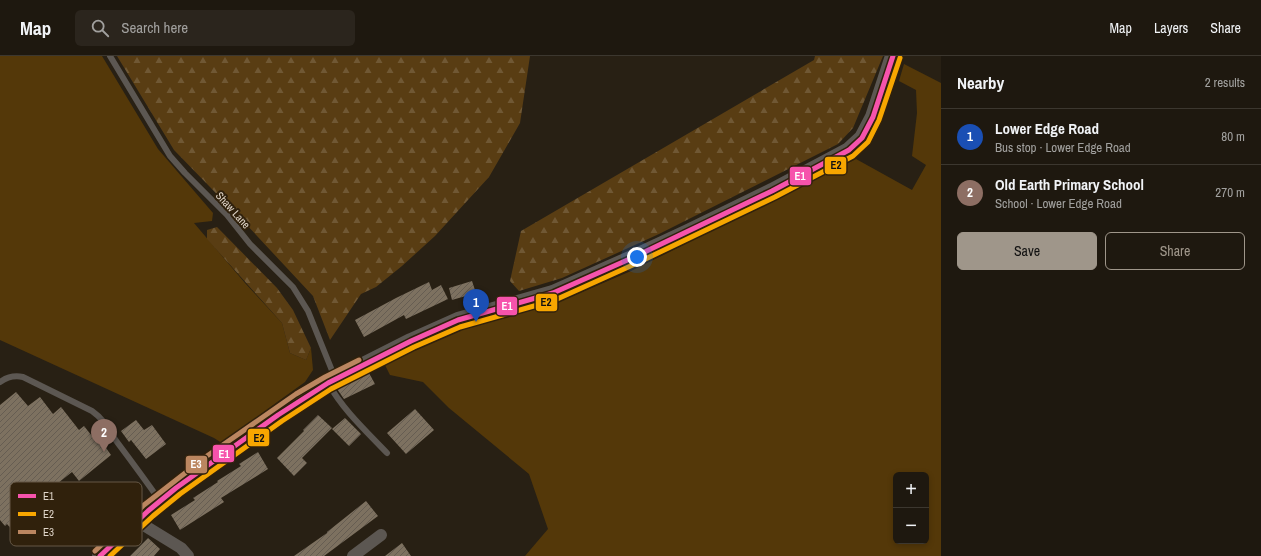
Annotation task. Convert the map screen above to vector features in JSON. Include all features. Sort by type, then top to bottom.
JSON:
[{"type":"street","points":[[142,517],[211,462],[278,415],[332,381],[418,338],[458,320],[553,292],[632,258],[772,191],[843,154],[856,144],[866,131],[873,117],[892,56]]},
{"type":"street","points":[[142,524],[181,548],[188,556]]},
{"type":"street","points":[[353,556],[381,535]]},
{"type":"street","points":[[100,556],[111,546]]},
{"type":"lane","name":"Shaw Lane","points":[[110,56],[170,156],[227,215],[250,244],[293,287],[308,311],[332,381],[335,395],[343,406],[387,453]]},
{"type":"lane","points":[[0,382],[9,377],[23,377],[92,411],[99,416],[160,501]]},
{"type":"shaded area","points":[[0,56],[102,56],[158,149],[213,213],[212,221],[194,223],[245,283],[282,323],[290,353],[306,360],[311,348],[313,370],[305,382],[222,443],[0,340]]},
{"type":"shaded area","points":[[904,64],[941,83],[941,556],[525,556],[548,529],[529,474],[449,408],[423,382],[390,375],[384,363],[464,326],[556,303],[631,271],[856,159],[912,190],[926,165],[912,156],[917,113],[916,90],[899,81]]},
{"type":"green space","points":[[117,56],[530,56],[520,123],[489,177],[435,236],[376,287],[361,294],[330,340],[313,296],[174,150]]},
{"type":"green space","points":[[815,56],[883,56],[853,128],[838,144],[659,234],[562,278],[519,291],[510,281],[521,231],[814,60]]},
{"type":"green space","points":[[217,227],[277,288],[293,310],[311,348],[306,360],[290,353],[282,323],[207,239],[207,230]]},
{"type":"building","points":[[472,281],[476,293],[452,300],[449,288]]},
{"type":"building","points":[[429,282],[432,290],[441,285],[448,299],[406,319],[404,315],[364,337],[355,320]]},
{"type":"building","points":[[369,373],[375,384],[344,399],[337,389]]},
{"type":"building","points":[[16,392],[28,406],[40,397],[53,414],[61,407],[79,430],[84,426],[92,436],[95,432],[111,455],[79,481],[72,472],[59,482],[10,482],[10,528],[7,524],[5,526],[0,520],[0,405]]},
{"type":"building","points":[[415,409],[434,430],[406,454],[387,433]]},
{"type":"building","points":[[318,415],[332,428],[302,458],[307,463],[294,476],[277,458]]},
{"type":"building","points":[[345,418],[361,434],[349,446],[332,429]]},
{"type":"building","points":[[136,420],[144,430],[152,425],[166,444],[146,459],[131,440],[129,442],[121,431]]},
{"type":"building","points":[[258,452],[268,469],[221,498],[224,502],[180,530],[171,515],[195,500],[193,498],[241,466],[239,464]]},
{"type":"building","points":[[366,501],[378,516],[324,556],[294,556],[327,533]]},
{"type":"building","points":[[148,538],[160,549],[154,556],[130,556],[140,546],[142,546]]},
{"type":"building","points":[[402,543],[411,556],[385,556]]},
{"type":"transit line","name":"E1","points":[[142,517],[176,488],[278,415],[328,383],[411,341],[458,320],[553,293],[632,258],[772,191],[849,150],[862,138],[873,117],[893,56]]},
{"type":"transit line","name":"E2","points":[[142,526],[180,494],[282,421],[331,389],[414,347],[460,327],[555,300],[635,264],[775,197],[853,156],[868,142],[879,120],[900,58]]},
{"type":"transit line","name":"E3","points":[[142,507],[207,456],[296,394],[359,360]]},
{"type":"transit line","name":"E3","points":[[95,551],[100,546]]},
{"type":"transit line","name":"E1","points":[[100,556],[111,546]]},
{"type":"transit line","name":"E2","points":[[110,556],[121,546]]},
{"type":"place","name":"Lower Edge Road","points":[[476,322]]},
{"type":"place","name":"Old Earth Primary School","points":[[104,452]]}]
